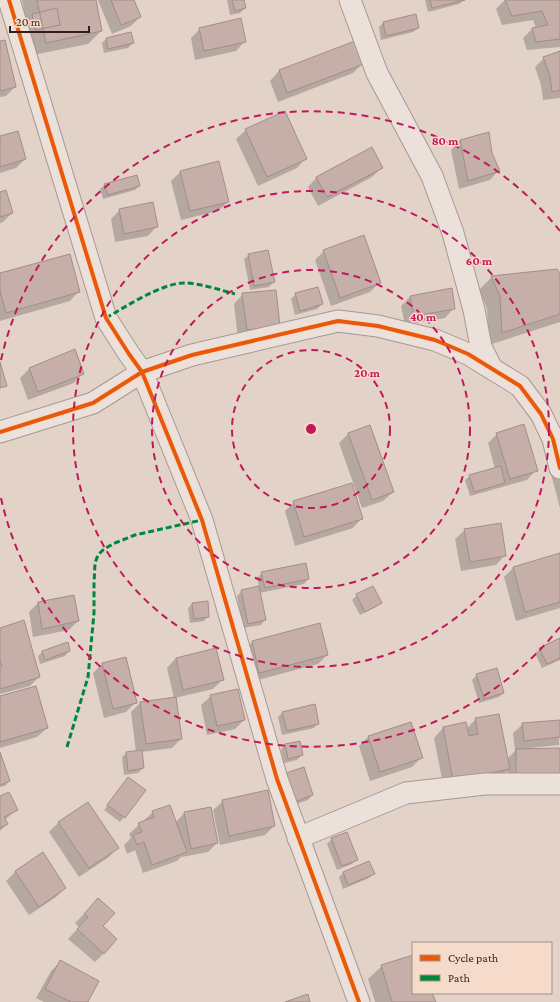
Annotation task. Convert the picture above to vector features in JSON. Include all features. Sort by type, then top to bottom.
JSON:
[{"type":"street","points":[[9,0],[106,318],[142,372],[202,520],[277,779],[359,1002]]},
{"type":"street","points":[[350,0],[377,73],[432,176],[457,248],[474,310],[481,347],[492,369]]},
{"type":"street","points":[[0,432],[92,404],[142,372],[192,355],[338,321],[378,326],[435,340],[468,354],[520,386],[541,414],[553,439],[559,460]]},
{"type":"street","points":[[298,838],[406,793],[485,784],[560,784]]},
{"type":"building","points":[[37,0],[96,0],[102,31],[46,43]]},
{"type":"building","points":[[111,0],[134,0],[141,17],[121,25]]},
{"type":"building","points":[[232,0],[244,0],[246,8],[235,11]]},
{"type":"building","points":[[430,0],[465,0],[432,8]]},
{"type":"building","points":[[505,0],[560,0],[560,39],[536,42],[532,28],[548,25],[542,11],[512,16]]},
{"type":"building","points":[[57,8],[60,25],[35,30],[32,14]]},
{"type":"building","points":[[416,14],[419,28],[386,36],[383,22]]},
{"type":"building","points":[[241,18],[246,42],[204,51],[199,28]]},
{"type":"building","points":[[131,32],[134,43],[108,49],[106,38]]},
{"type":"building","points":[[5,40],[16,87],[0,91],[0,41]]},
{"type":"building","points":[[355,41],[364,64],[287,93],[279,70]]},
{"type":"building","points":[[560,51],[560,90],[552,92],[550,76],[543,57]]},
{"type":"building","points":[[285,111],[307,159],[267,177],[245,129]]},
{"type":"building","points":[[18,131],[26,159],[0,167],[0,136]]},
{"type":"building","points":[[489,132],[492,153],[500,171],[468,181],[460,140]]},
{"type":"building","points":[[372,147],[383,168],[327,197],[316,177]]},
{"type":"building","points":[[219,161],[229,202],[190,211],[180,171]]},
{"type":"building","points":[[137,175],[140,186],[108,195],[104,184]]},
{"type":"building","points":[[6,190],[13,213],[0,217],[0,192]]},
{"type":"building","points":[[153,202],[158,227],[124,234],[119,209]]},
{"type":"building","points":[[364,235],[381,283],[340,298],[323,250]]},
{"type":"building","points":[[268,250],[275,282],[254,286],[248,254]]},
{"type":"building","points":[[70,254],[80,292],[6,313],[0,291],[0,273]]},
{"type":"building","points":[[557,269],[560,273],[560,314],[502,333],[500,296],[491,276]]},
{"type":"building","points":[[318,287],[323,304],[300,311],[295,293]]},
{"type":"building","points":[[452,288],[455,309],[414,316],[410,296]]},
{"type":"building","points":[[276,290],[280,326],[247,330],[242,293]]},
{"type":"building","points":[[75,349],[84,374],[38,392],[29,368]]},
{"type":"building","points":[[0,362],[7,386],[0,388]]},
{"type":"building","points":[[524,424],[538,471],[510,479],[496,433]]},
{"type":"building","points":[[370,425],[394,492],[372,500],[348,433]]},
{"type":"building","points":[[501,466],[505,483],[474,492],[469,475]]},
{"type":"building","points":[[352,483],[363,519],[304,537],[293,501]]},
{"type":"building","points":[[501,523],[506,556],[470,562],[464,529]]},
{"type":"building","points":[[560,553],[560,602],[525,612],[513,567]]},
{"type":"building","points":[[306,563],[309,579],[265,588],[261,572]]},
{"type":"building","points":[[259,586],[266,620],[248,624],[241,590]]},
{"type":"building","points":[[373,586],[382,603],[365,612],[356,594]]},
{"type":"building","points":[[74,595],[79,621],[42,629],[38,602]]},
{"type":"building","points":[[208,601],[209,617],[194,619],[192,603]]},
{"type":"building","points":[[24,620],[40,677],[0,689],[0,666],[2,666],[0,660],[0,628]]},
{"type":"building","points":[[320,623],[328,655],[259,673],[252,641]]},
{"type":"building","points":[[560,638],[560,658],[547,664],[539,648]]},
{"type":"building","points":[[68,642],[70,651],[45,660],[42,651]]},
{"type":"building","points":[[216,648],[224,680],[183,690],[176,658]]},
{"type":"building","points":[[126,657],[137,703],[113,709],[102,663]]},
{"type":"building","points":[[497,668],[504,693],[484,699],[476,674]]},
{"type":"building","points":[[36,686],[48,728],[0,742],[0,696]]},
{"type":"building","points":[[238,689],[245,720],[217,726],[210,695]]},
{"type":"building","points":[[176,697],[182,739],[146,744],[140,702]]},
{"type":"building","points":[[315,704],[319,724],[287,731],[282,712]]},
{"type":"building","points":[[499,714],[510,769],[453,780],[443,727],[466,722],[469,736],[478,734],[475,718]]},
{"type":"building","points":[[560,720],[560,737],[524,741],[522,723]]},
{"type":"building","points":[[411,722],[423,758],[380,772],[368,736]]},
{"type":"building","points":[[300,741],[303,755],[288,759],[285,744]]},
{"type":"building","points":[[560,748],[560,778],[516,778],[516,749]]},
{"type":"building","points":[[142,750],[144,768],[128,771],[126,752]]},
{"type":"building","points":[[0,752],[10,781],[0,785]]},
{"type":"building","points":[[304,767],[313,795],[292,803],[283,774]]},
{"type":"building","points":[[128,777],[146,790],[125,818],[107,805]]},
{"type":"building","points":[[268,790],[275,826],[229,836],[222,800]]},
{"type":"building","points":[[9,792],[18,810],[4,817],[8,824],[0,828],[0,796]]},
{"type":"building","points":[[88,802],[119,848],[89,868],[58,822]]},
{"type":"building","points":[[170,805],[187,852],[152,865],[144,842],[137,845],[133,835],[142,832],[138,823],[154,817],[152,811]]},
{"type":"building","points":[[211,807],[218,843],[191,849],[184,812]]},
{"type":"building","points":[[347,832],[358,860],[342,866],[331,838]]},
{"type":"building","points":[[43,852],[66,888],[39,907],[15,871]]},
{"type":"building","points":[[369,861],[375,874],[348,885],[343,872]]},
{"type":"building","points":[[98,898],[115,913],[103,926],[117,939],[104,954],[77,929],[88,917],[84,914]]},
{"type":"building","points":[[412,955],[412,994],[432,994],[436,1002],[392,1002],[381,965]]},
{"type":"building","points":[[60,960],[99,981],[88,1002],[71,1002],[45,989]]},
{"type":"building","points":[[308,994],[310,1002],[285,1002]]},
{"type":"marked path","points":[[106,318],[144,296],[175,284],[197,284],[235,294]]},
{"type":"marked path","points":[[67,747],[88,677],[94,613],[95,563],[98,555],[104,549],[115,543],[135,535],[202,520]]},
{"type":"cycle path","points":[[9,0],[106,318],[142,372],[202,520],[277,779],[359,1002]]},
{"type":"cycle path","points":[[0,432],[93,403],[142,372],[192,355],[338,321],[378,326],[435,340],[468,354],[520,386],[541,414],[553,439],[560,468]]}]
